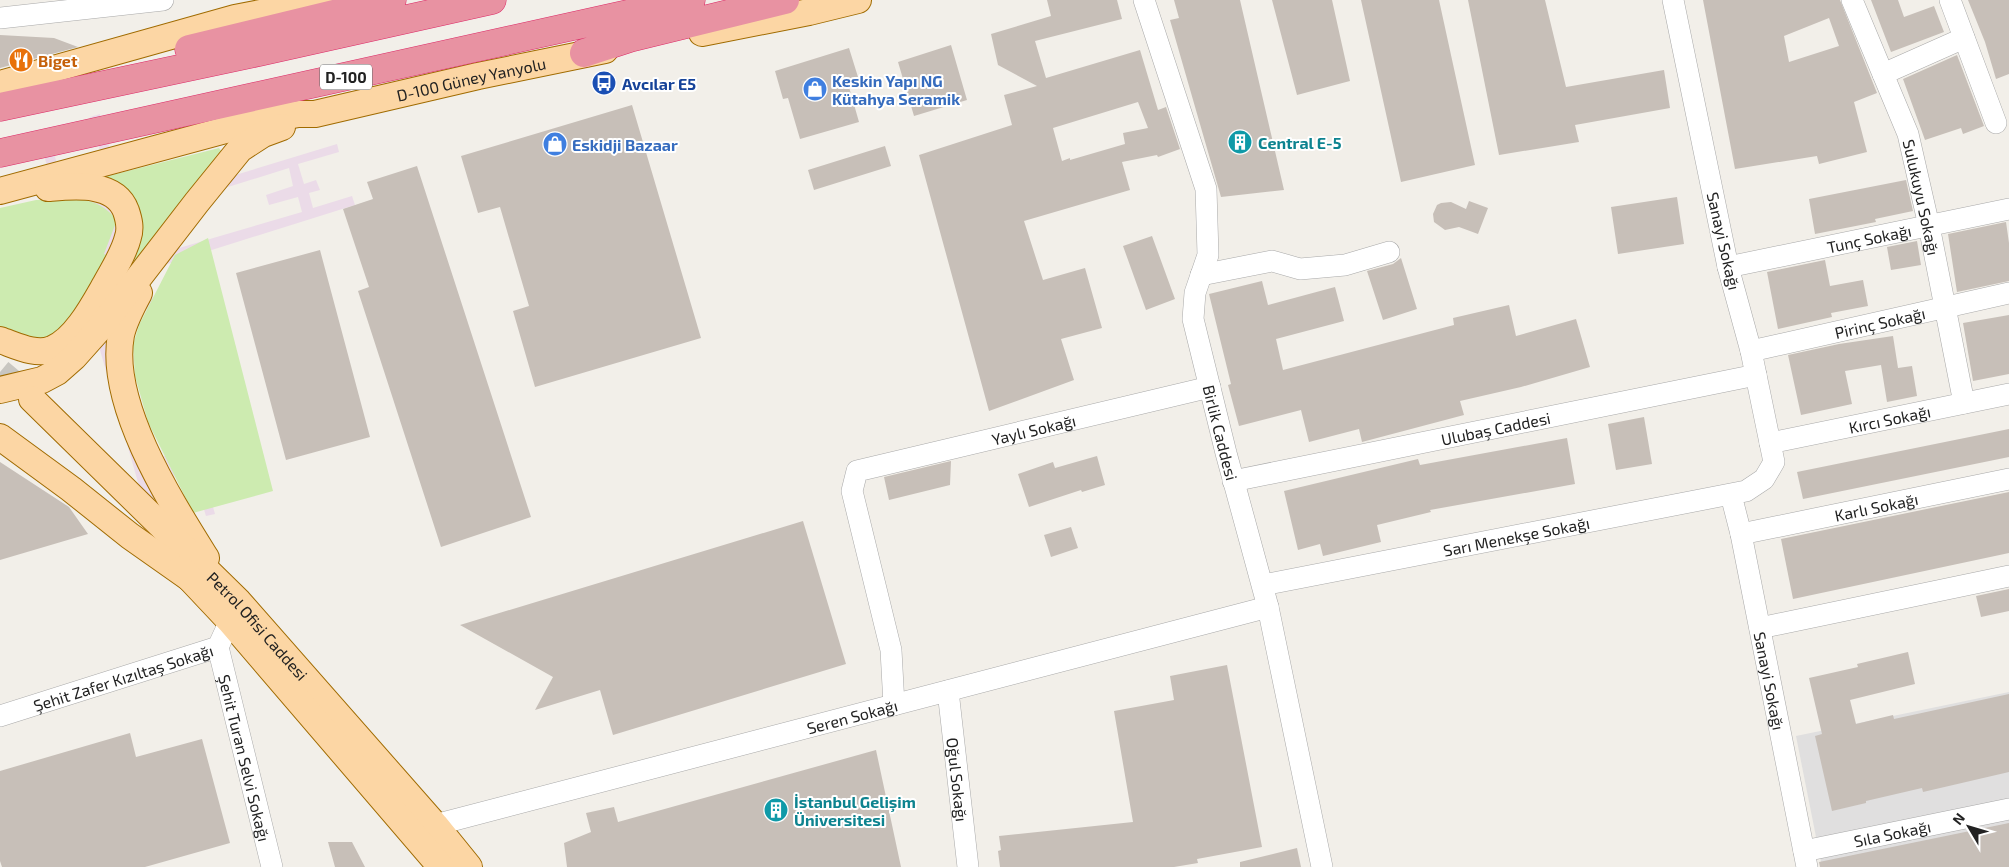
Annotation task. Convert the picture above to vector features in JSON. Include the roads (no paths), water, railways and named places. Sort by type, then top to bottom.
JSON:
[{"type":"highway","points":[[109,83],[148,62],[175,53],[392,0]]},
{"type":"highway","points":[[0,107],[492,0]]},
{"type":"highway","name":"D-100","points":[[0,153],[691,0]]},
{"type":"highway","points":[[584,53],[630,38],[785,0]]},
{"type":"main road","points":[[0,84],[233,9],[327,0]]},
{"type":"main road","name":"D-100 Güney Yanyolu","points":[[0,191],[255,122],[298,114],[315,114],[584,53],[644,44],[809,12],[858,0]]},
{"type":"main road","points":[[14,396],[57,372],[74,357],[240,149],[263,134],[315,114]]},
{"type":"main road","points":[[0,196],[31,190],[74,186],[99,189],[112,195],[124,205],[130,226],[129,237],[120,259],[90,312],[58,346],[44,351],[29,350],[0,340]]},
{"type":"main road","points":[[165,243],[134,303],[121,336],[124,387],[133,421],[147,455],[210,564],[234,611]]},
{"type":"main road","name":"Petrol Ofisi Caddesi","points":[[14,396],[39,425],[138,528],[191,579],[234,611],[441,867]]},
{"type":"main road","name":"Petrol Ofisi Caddesi","points":[[14,396],[234,611],[435,825],[469,867]]},
{"type":"main road","points":[[0,437],[72,489],[130,536],[191,579]]},
{"type":"street","points":[[0,18],[164,0]]},
{"type":"street","name":"Birlik Caddesi","points":[[1144,0],[1206,189],[1208,255],[1194,293],[1193,319],[1233,480],[1263,585],[1322,867]]},
{"type":"street","name":"Sanayi Sokağı","points":[[1672,0],[1728,268],[1751,351],[1774,462],[1764,478]]},
{"type":"street","name":"Sulukuyu Sokağı","points":[[1852,0],[1908,134],[1929,226],[1964,403]]},
{"type":"street","points":[[1950,0],[1996,123]]},
{"type":"street","points":[[1883,74],[1964,38]]},
{"type":"street","name":"Tunç Sokağı","points":[[1728,268],[2009,209]]},
{"type":"street","points":[[1201,275],[1272,261],[1300,269],[1345,265],[1389,252]]},
{"type":"street","name":"Pirinç Sokağı","points":[[1751,351],[2009,293]]},
{"type":"street","name":"Ulubaş Caddesi","points":[[1233,480],[1756,375]]},
{"type":"street","name":"Yaylı Sokağı","points":[[894,705],[892,650],[852,491],[857,471],[1210,387]]},
{"type":"street","name":"Kırcı Sokağı","points":[[1770,442],[2009,394]]},
{"type":"street","name":"Sarı Menekşe Sokağı","points":[[1263,585],[1746,491],[1764,478]]},
{"type":"street","name":"Karlı Sokağı","points":[[1741,534],[2009,479]]},
{"type":"street","name":"Sanayi Sokağı","points":[[1731,494],[1741,534],[1806,859]]},
{"type":"street","points":[[1760,628],[2009,576]]},
{"type":"street","name":"Seren Sokağı","points":[[435,825],[1268,607]]},
{"type":"street","name":"Şehit Zafer Kızıltaş Sokağı","points":[[0,716],[218,647],[234,611]]},
{"type":"street","name":"Şehit Turan Selvi Sokağı","points":[[218,647],[272,867]]},
{"type":"street","name":"Oğul Sokağı","points":[[948,691],[968,867]]},
{"type":"street","name":"Sıla Sokağı","points":[[1806,859],[2009,809]]},
{"type":"tunnel","points":[[0,372],[31,398]]},
{"type":"place","name":"Biget","points":[[21,60]]},
{"type":"place","name":"Avcılar E5","points":[[604,83]]},
{"type":"place","name":"Keskin Yapı NG Kütahya Seramik","points":[[815,89]]},
{"type":"place","name":"Central E-5","points":[[1240,142]]},
{"type":"place","name":"Eskidji Bazaar","points":[[555,144]]},
{"type":"place","name":"İstanbul Gelişim Üniversitesi","points":[[776,810]]}]
